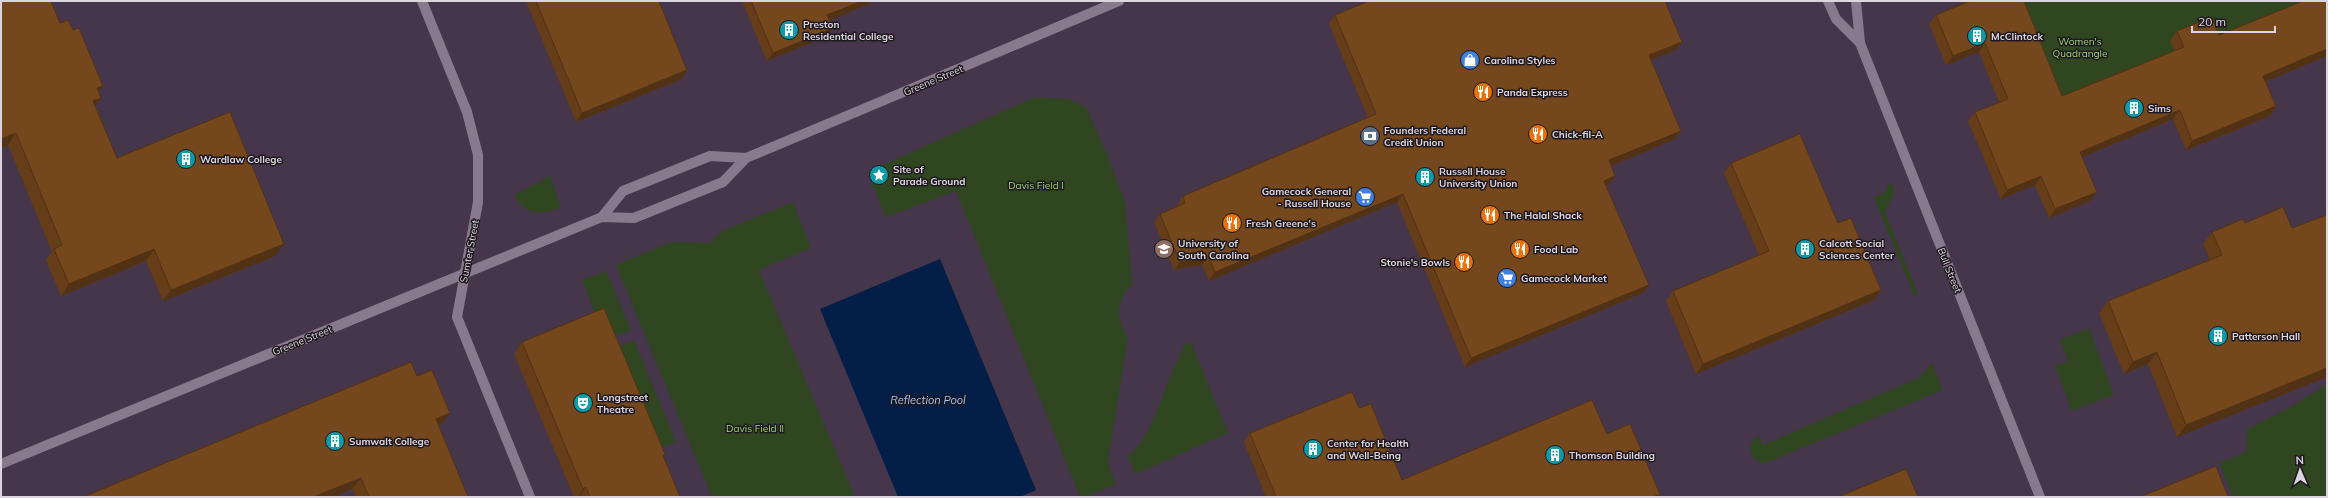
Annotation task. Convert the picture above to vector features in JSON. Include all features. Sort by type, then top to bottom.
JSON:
[{"type":"street","name":"Sumter Street","points":[[422,1],[467,112],[478,155],[478,202],[457,317],[530,497]]},
{"type":"street","name":"Greene Street","points":[[1,464],[602,217],[634,218],[723,182],[746,158],[1119,1]]},
{"type":"street","name":"Bull Street","points":[[1828,1],[1836,19],[1860,43]]},
{"type":"street","name":"Bull Street","points":[[1856,1],[1860,43],[2040,497]]},
{"type":"street","name":"Greene Street","points":[[602,217],[623,191],[710,156],[746,158]]},
{"type":"shaded area","name":"University of South Carolina","points":[[1,1],[2327,1],[2327,497],[1,497]]},
{"type":"green space","name":"Women's Quadrangle","points":[[2014,1],[2320,1],[2056,106]]},
{"type":"green space","name":"Davis Field I","points":[[1035,97],[1068,99],[1086,107],[1107,154],[1125,202],[1132,284],[1120,303],[1119,310],[1121,323],[1128,337],[1108,463],[1116,484],[1085,497],[1080,497],[956,191],[886,217],[867,172]]},
{"type":"green space","points":[[550,176],[561,207],[547,212],[534,212],[523,207],[518,202],[514,195]]},
{"type":"green space","points":[[1892,184],[1895,192],[1885,212],[1918,294],[1914,296],[1874,197],[1885,193],[1888,185]]},
{"type":"green space","name":"Davis Field ll","points":[[793,202],[811,248],[759,270],[855,497],[712,497],[616,265],[671,242],[710,243],[722,231]]},
{"type":"green space","points":[[606,271],[631,330],[606,340],[582,280]]},
{"type":"green space","points":[[2089,328],[2114,395],[2072,411],[2055,366],[2068,361],[2060,340]]},
{"type":"green space","points":[[634,340],[676,442],[653,451],[611,350]]},
{"type":"green space","points":[[1188,342],[1192,344],[1228,433],[1135,474],[1128,457],[1138,446],[1152,422],[1173,370],[1185,345]]},
{"type":"green space","points":[[1932,363],[1943,390],[1765,463],[1756,460],[1751,454],[1750,447],[1754,439],[1760,436],[1763,445],[1920,377]]},
{"type":"green space","points":[[2327,384],[2327,497],[2233,497],[2219,463],[2246,452],[2247,429],[2296,404]]},
{"type":"water","name":"Reflection Pool","points":[[940,259],[1036,490],[1020,497],[898,497],[820,309]]},
{"type":"building","name":"Wardlaw College","points":[[1,1],[51,1],[60,23],[68,20],[73,30],[79,28],[103,86],[97,88],[101,98],[93,101],[117,158],[230,112],[284,244],[171,290],[154,249],[69,284],[54,249],[62,245],[16,133],[1,139]]},
{"type":"building","points":[[536,1],[659,1],[687,70],[582,113]]},
{"type":"building","name":"Preston Residential College","points":[[751,1],[862,1],[827,15],[833,28],[773,53]]},
{"type":"building","name":"Russell House University Union","points":[[1369,1],[1665,1],[1682,42],[1649,55],[1681,131],[1609,160],[1615,176],[1604,181],[1649,285],[1471,358],[1403,194],[1215,272],[1208,256],[1180,262],[1160,214],[1185,203],[1183,196],[1376,114],[1335,15]]},
{"type":"building","name":"Sims","points":[[1970,1],[2024,1],[2062,96],[2184,47],[2177,31],[2212,17],[2219,35],[2303,1],[2327,1],[2327,49],[2263,76],[2276,106],[2192,141],[2180,110],[2080,152],[2097,192],[2055,209],[2041,176],[2007,190],[1975,112],[2008,99],[1985,43],[1953,56],[1936,15]]},
{"type":"building","name":"Calcott Social Sciences Center","points":[[1800,134],[1838,223],[1851,218],[1881,290],[1703,364],[1673,291],[1769,251],[1731,163]]},
{"type":"building","name":"Patterson Hall","points":[[2283,207],[2292,228],[2327,215],[2327,368],[2186,425],[2157,352],[2133,362],[2108,301],[2222,255],[2212,232],[2243,219],[2245,223]]},
{"type":"building","name":"Longstreet Theatre","points":[[604,308],[665,454],[663,455],[680,497],[590,497],[586,487],[583,489],[522,342]]},
{"type":"building","name":"Sumwalt College","points":[[411,362],[417,376],[432,370],[450,413],[436,419],[468,497],[369,497],[361,478],[313,497],[83,497]]},
{"type":"building","points":[[1352,392],[1359,408],[1371,404],[1402,480],[1592,400],[1607,434],[1630,424],[1660,494],[1653,497],[1276,497],[1250,433]]},
{"type":"building","points":[[2216,466],[2228,497],[2140,497]]},
{"type":"building","points":[[1906,469],[1918,497],[1838,497]]},
{"type":"place","name":"Preston Residential College","points":[[789,30]]},
{"type":"place","name":"McClintock","points":[[1977,36]]},
{"type":"place","name":"Carolina Styles","points":[[1470,60]]},
{"type":"place","name":"Panda Express","points":[[1483,92]]},
{"type":"place","name":"Sims","points":[[2134,108]]},
{"type":"place","name":"Chick-fil-A","points":[[1538,134]]},
{"type":"place","name":"Founders Federal Credit Union","points":[[1370,136]]},
{"type":"place","name":"Wardlaw College","points":[[186,159]]},
{"type":"place","name":"Site of Parade Ground","points":[[879,175]]},
{"type":"place","name":"Russell House University Union","points":[[1425,177]]},
{"type":"place","name":"Gamecock General - Russell House","points":[[1365,197]]},
{"type":"place","name":"The Halal Shack","points":[[1490,215]]},
{"type":"place","name":"Fresh Greene's","points":[[1232,223]]},
{"type":"place","name":"University of South Carolina","points":[[1164,249]]},
{"type":"place","name":"Food Lab","points":[[1520,249]]},
{"type":"place","name":"Calcott Social Sciences Center","points":[[1805,249]]},
{"type":"place","name":"Stonie's Bowls","points":[[1464,262]]},
{"type":"place","name":"Gamecock Market","points":[[1507,278]]},
{"type":"place","name":"Patterson Hall","points":[[2218,336]]},
{"type":"place","name":"Longstreet Theatre","points":[[583,403]]},
{"type":"place","name":"Sumwalt College","points":[[335,441]]},
{"type":"place","name":"Center for Health and Well-Being","points":[[1313,449]]},
{"type":"place","name":"Thomson Building","points":[[1555,455]]}]
